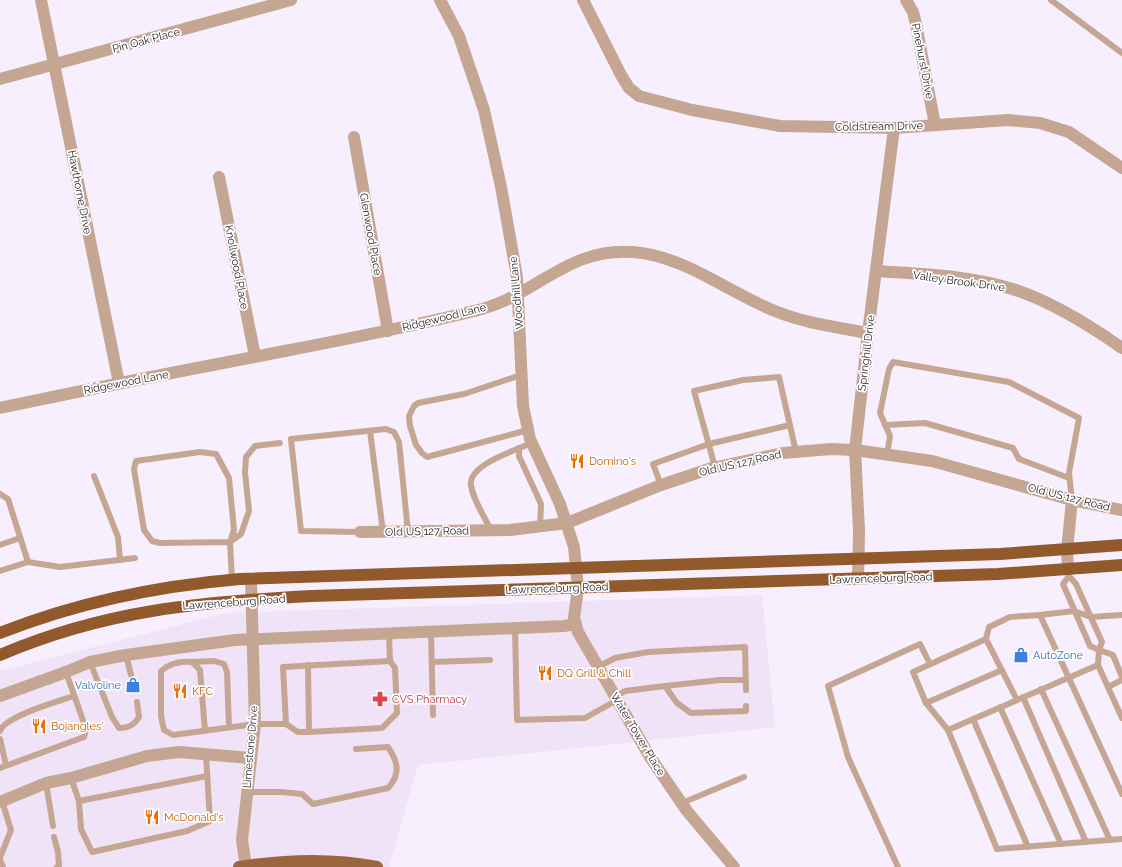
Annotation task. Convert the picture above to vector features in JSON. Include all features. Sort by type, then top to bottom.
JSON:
[{"type":"highway","name":"Lawrenceburg Road","points":[[2,630],[62,610],[110,598],[178,586],[232,580],[1067,550],[1122,545]]},
{"type":"highway","name":"Lawrenceburg Road","points":[[0,655],[68,629],[125,615],[198,604],[252,599],[1069,573],[1122,565]]},
{"type":"main road","points":[[243,867],[309,861],[350,863],[377,867]]},
{"type":"street","name":"Hawthorne Drive","points":[[41,0],[119,383]]},
{"type":"street","name":"Pin Oak Place","points":[[0,79],[291,0]]},
{"type":"street","name":"Woodhill Lane","points":[[440,0],[458,36],[484,110],[502,187],[518,294],[523,406],[532,443],[567,523],[574,547],[578,588]]},
{"type":"street","name":"Coldstream Drive","points":[[583,0],[629,88],[639,96],[692,110],[780,126],[894,128],[1008,120],[1040,123],[1069,132],[1122,168]]},
{"type":"street","name":"Pinehurst Drive","points":[[906,0],[913,12],[916,24],[935,125]]},
{"type":"street","name":"Springhill Drive","points":[[858,579],[858,512],[855,450],[894,128]]},
{"type":"street","name":"Glenwood Place","points":[[354,137],[388,331]]},
{"type":"street","name":"Knollwood Place","points":[[219,177],[255,356]]},
{"type":"street","name":"Ridgewood Lane","points":[[0,408],[255,356],[388,331],[485,308],[518,294],[557,270],[582,259],[608,252],[650,254],[683,265],[775,311],[819,324],[868,333]]},
{"type":"street","name":"Valley Brook Drive","points":[[876,271],[958,278],[1010,288],[1053,307],[1122,348]]},
{"type":"street","name":"Old US 127 Road","points":[[360,532],[491,530],[540,527],[567,523],[661,485],[715,467],[748,459],[796,452],[855,450],[932,461],[1072,500],[1122,510]]},
{"type":"street","points":[[1069,573],[1067,550],[1072,500]]},
{"type":"street","name":"Limestone Drive","points":[[243,867],[242,840],[255,724],[251,579]]},
{"type":"street","name":"Water Tower Place","points":[[578,588],[574,618],[578,632],[650,757],[682,803],[734,867]]},
{"type":"street","points":[[0,696],[90,662],[126,655],[253,638],[390,634],[564,626],[576,624]]},
{"type":"street","points":[[1,802],[46,783],[71,778],[147,756],[179,752],[250,758]]},
{"type":"lane","points":[[1051,0],[1122,53]]},
{"type":"lane","points":[[887,455],[890,436],[880,413],[889,369],[893,362],[1010,382],[1079,418],[1069,478],[1072,500]]},
{"type":"lane","points":[[521,375],[464,394],[418,403],[410,410],[409,416],[416,445],[427,457],[528,430]]},
{"type":"lane","points":[[715,467],[694,391],[743,380],[779,377],[796,452]]},
{"type":"lane","points":[[885,425],[925,423],[1013,448],[1018,459],[1069,478]]},
{"type":"lane","points":[[661,485],[653,464],[708,444],[790,425]]},
{"type":"lane","points":[[360,532],[301,531],[291,439],[386,429],[394,432],[399,442],[408,532]]},
{"type":"lane","points":[[370,431],[383,532]]},
{"type":"lane","points":[[232,580],[230,542],[234,530],[229,478],[216,454],[200,452],[136,461],[134,469],[144,530],[152,541],[160,543],[230,542],[241,534],[249,511],[245,472],[246,457],[255,446],[280,443]]},
{"type":"lane","points":[[491,530],[472,492],[470,483],[472,476],[478,468],[532,443]]},
{"type":"lane","points":[[519,448],[519,456],[541,504],[540,527]]},
{"type":"lane","points":[[94,476],[118,537],[120,560]]},
{"type":"lane","points":[[0,494],[8,499],[28,562]]},
{"type":"lane","points":[[0,545],[20,538]]},
{"type":"lane","points":[[0,571],[28,562],[60,566],[135,558]]},
{"type":"lane","points":[[1122,676],[1119,661],[1112,655],[1099,650],[1090,646],[1063,584],[1069,573],[1076,584],[1102,642],[1099,650],[1098,665],[1122,718]]},
{"type":"lane","points":[[1086,842],[1020,699],[1002,670],[986,639],[989,627],[1010,617],[1074,611],[1091,617],[1122,615]]},
{"type":"lane","points":[[1040,615],[1122,794]]},
{"type":"lane","points":[[515,628],[517,720],[585,718],[625,691],[720,680],[746,680]]},
{"type":"lane","points":[[431,632],[433,715]]},
{"type":"lane","points":[[229,727],[227,672],[224,664],[214,661],[183,661],[168,665],[161,671],[160,716],[164,730],[173,735],[255,724],[286,724],[298,732],[382,728],[397,713],[395,668],[390,660],[390,634]]},
{"type":"lane","points":[[986,639],[913,672],[926,704],[948,730],[998,849],[1122,839]]},
{"type":"lane","points":[[898,867],[848,757],[828,686],[920,644],[930,664]]},
{"type":"lane","points":[[598,667],[615,658],[648,652],[745,647],[746,690]]},
{"type":"lane","points":[[182,648],[183,661]]},
{"type":"lane","points":[[126,655],[131,675]]},
{"type":"lane","points":[[286,724],[283,667],[390,660]]},
{"type":"lane","points":[[432,662],[490,660]]},
{"type":"lane","points":[[90,662],[112,717],[119,728],[128,728],[134,724],[139,717],[137,702]]},
{"type":"lane","points":[[192,662],[200,670],[205,731]]},
{"type":"lane","points":[[308,665],[309,732]]},
{"type":"lane","points":[[948,730],[1098,665]]},
{"type":"lane","points":[[926,704],[1002,670]]},
{"type":"lane","points":[[0,739],[3,766],[84,737],[86,729],[66,672]]},
{"type":"lane","points":[[1108,687],[1122,680]]},
{"type":"lane","points":[[665,686],[677,703],[691,713],[746,711],[746,706]]},
{"type":"lane","points":[[1041,689],[1110,840]]},
{"type":"lane","points":[[0,731],[1,727],[12,720],[38,708],[74,696]]},
{"type":"lane","points":[[1000,707],[1061,844]]},
{"type":"lane","points":[[973,719],[1028,847]]},
{"type":"lane","points":[[247,792],[281,792],[302,794],[313,804],[388,788],[395,780],[397,770],[395,758],[388,747],[356,749]]},
{"type":"lane","points":[[71,778],[79,801],[80,829],[92,852],[187,831],[210,821],[206,755]]},
{"type":"lane","points":[[79,801],[208,776]]},
{"type":"lane","points":[[682,803],[744,777]]},
{"type":"lane","points":[[46,783],[53,826]]},
{"type":"lane","points":[[1,802],[11,830],[0,859],[3,867]]},
{"type":"lane","points":[[54,837],[58,852],[59,866],[57,867]]},
{"type":"shaded area","points":[[762,595],[775,727],[418,765],[389,867],[0,867],[0,671],[226,613]]},
{"type":"place","name":"Domino's","points":[[577,461]]},
{"type":"place","name":"AutoZone","points":[[1021,655]]},
{"type":"place","name":"DQ Grill & Chill","points":[[545,673]]},
{"type":"place","name":"Valvoline","points":[[133,685]]},
{"type":"place","name":"KFC","points":[[180,691]]},
{"type":"place","name":"CVS Pharmacy","points":[[380,699]]},
{"type":"place","name":"Bojangles'","points":[[39,726]]},
{"type":"place","name":"McDonald's","points":[[152,817]]}]
